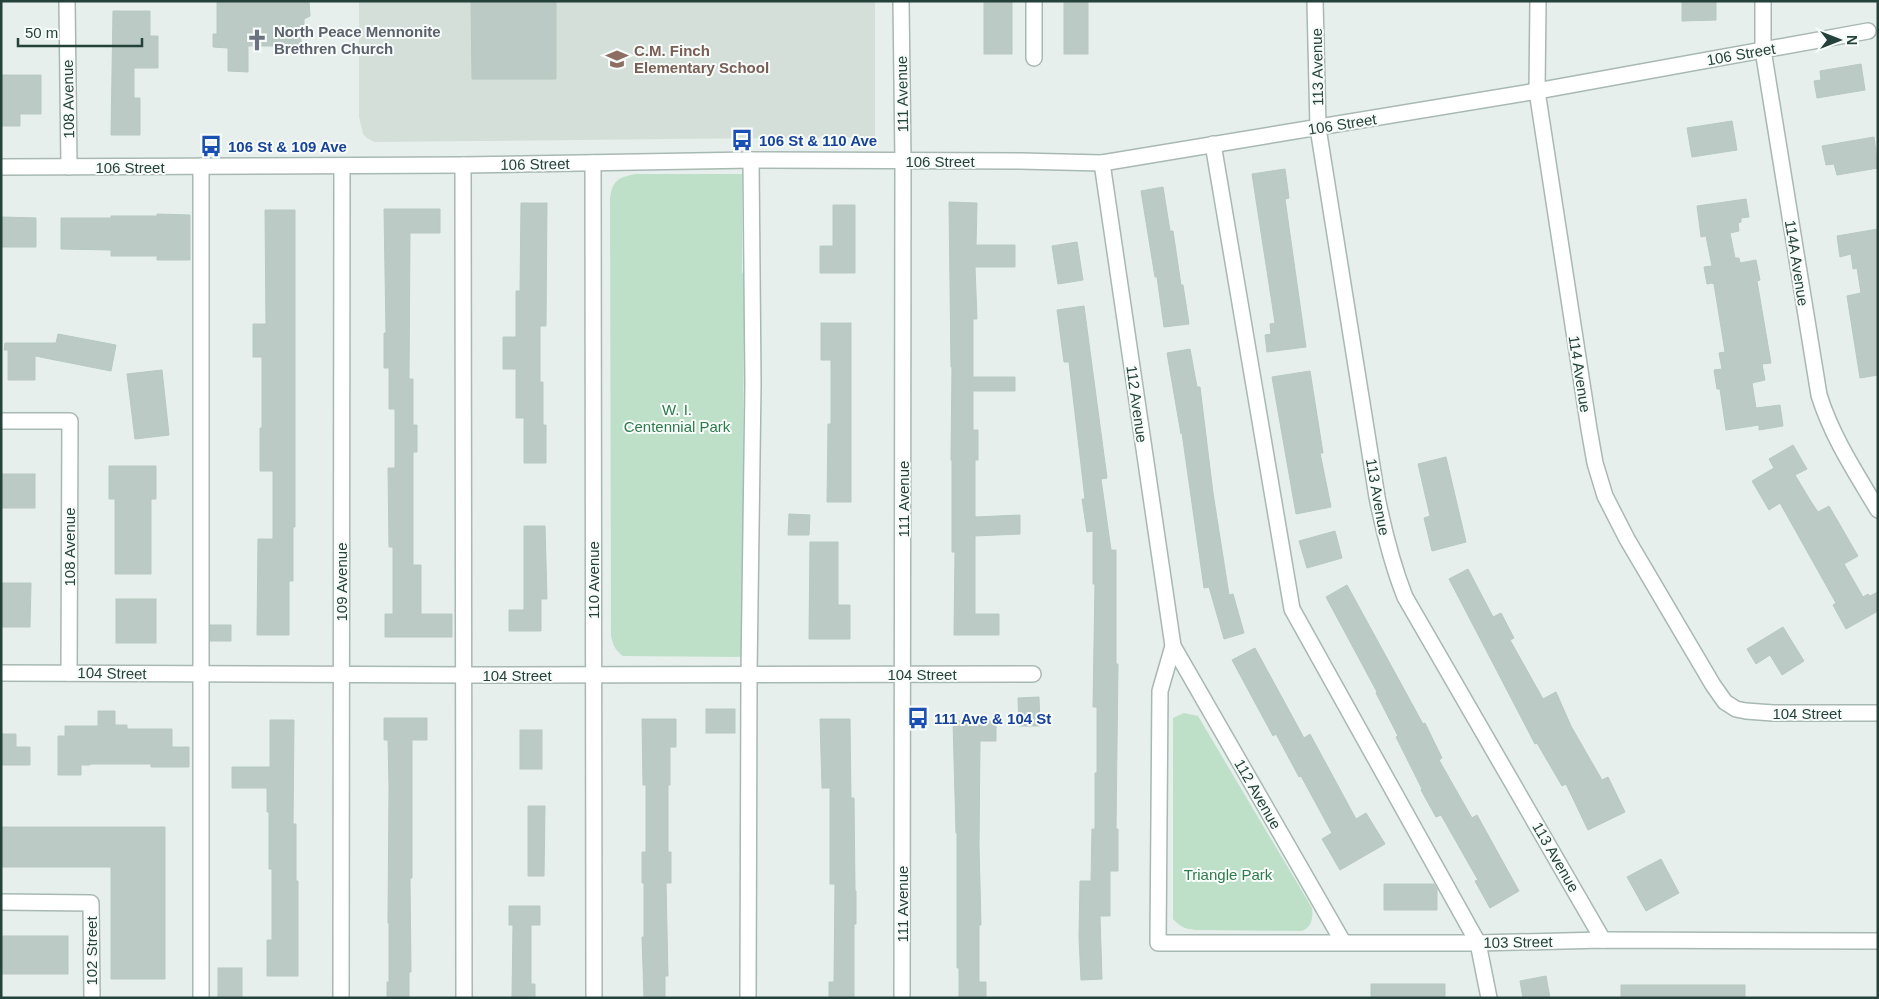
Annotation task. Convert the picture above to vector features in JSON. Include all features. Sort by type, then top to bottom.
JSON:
[{"type":"street","name":"108 Avenue","points":[[67,1],[68,167]]},
{"type":"street","name":"111 Avenue","points":[[901,1],[903,161],[902,998]]},
{"type":"street","points":[[1034,1],[1034,58]]},
{"type":"street","name":"113 Avenue","points":[[1315,1],[1318,128],[1377,497],[1393,568],[1405,597],[1604,940]]},
{"type":"street","name":"114 Avenue","points":[[1538,1],[1537,91],[1595,463],[1605,496],[1627,539],[1713,685],[1724,702],[1736,709]]},
{"type":"street","name":"114A Avenue","points":[[1763,1],[1763,50],[1819,395],[1834,434],[1878,510]]},
{"type":"street","name":"106 Street","points":[[1,167],[464,165],[751,160],[1102,163],[1537,91],[1868,32]]},
{"type":"street","points":[[1213,144],[1292,610],[1478,942],[1489,998]]},
{"type":"street","points":[[748,998],[749,674],[753,384],[751,160]]},
{"type":"street","name":"110 Avenue","points":[[593,163],[594,998]]},
{"type":"street","name":"112 Avenue","points":[[1102,163],[1173,646],[1343,942]]},
{"type":"street","points":[[464,165],[464,998]]},
{"type":"street","points":[[201,166],[201,998]]},
{"type":"street","name":"109 Avenue","points":[[341,998],[342,166]]},
{"type":"street","name":"108 Avenue","points":[[1,421],[70,421],[69,673]]},
{"type":"street","name":"112 Avenue","points":[[1158,943],[1160,691],[1173,646]]},
{"type":"street","name":"104 Street","points":[[1,673],[341,675],[1033,674]]},
{"type":"street","name":"104 Street","points":[[1736,709],[1773,713],[1878,713]]},
{"type":"street","name":"102 Street","points":[[1,902],[91,903],[92,998]]},
{"type":"street","name":"103 Street","points":[[1158,943],[1604,940],[1878,941]]},
{"type":"shaded area","name":"C.M. Finch Elementary School","points":[[359,1],[875,1],[875,137],[374,142],[363,134],[359,117]]},
{"type":"green space","name":"W. I. Centennial Park","points":[[636,174],[742,174],[742,272],[745,277],[743,420],[744,657],[623,656],[615,647],[611,636],[610,199],[612,188],[620,178]]},
{"type":"green space","name":"Triangle Park","points":[[1184,713],[1198,716],[1312,908],[1311,922],[1302,931],[1196,930],[1183,927],[1173,919],[1173,718]]},
{"type":"building","name":"North Peace Mennonite Brethren Church","points":[[217,1],[309,1],[310,16],[304,19],[304,32],[301,32],[301,46],[248,46],[248,72],[228,71],[228,48],[213,47],[213,34],[217,34]]},
{"type":"building","points":[[471,1],[556,1],[556,79],[472,79]]},
{"type":"building","points":[[984,1],[1012,1],[1012,54],[984,54]]},
{"type":"building","points":[[1064,1],[1088,1],[1088,54],[1064,54]]},
{"type":"building","points":[[1682,1],[1716,1],[1716,20],[1682,21]]},
{"type":"building","points":[[113,11],[150,11],[150,36],[158,36],[158,68],[134,68],[134,98],[140,98],[140,135],[111,135]]},
{"type":"building","points":[[1861,64],[1865,90],[1817,98],[1814,81],[1821,80],[1820,71]]},
{"type":"building","points":[[1,75],[41,75],[41,114],[20,114],[20,126],[1,126]]},
{"type":"building","points":[[1732,121],[1737,150],[1692,157],[1687,128]]},
{"type":"building","points":[[1874,137],[1878,168],[1837,175],[1834,164],[1826,165],[1822,146]]},
{"type":"building","points":[[1285,169],[1289,198],[1285,199],[1306,347],[1267,352],[1265,335],[1271,334],[1270,324],[1275,323],[1252,174]]},
{"type":"building","points":[[1163,187],[1170,231],[1173,231],[1189,324],[1164,327],[1141,191]]},
{"type":"building","points":[[1746,199],[1749,217],[1741,218],[1741,222],[1738,223],[1739,231],[1730,233],[1735,258],[1739,258],[1740,263],[1756,260],[1760,280],[1757,281],[1771,363],[1762,364],[1765,380],[1752,383],[1756,408],[1780,405],[1783,426],[1759,430],[1759,425],[1726,430],[1720,389],[1717,389],[1714,370],[1722,369],[1719,353],[1725,352],[1714,284],[1707,284],[1704,267],[1712,266],[1706,236],[1701,237],[1697,206]]},
{"type":"building","points":[[949,202],[977,203],[976,245],[1015,245],[1015,267],[975,267],[977,319],[973,319],[973,377],[1015,377],[1015,391],[973,391],[973,430],[978,430],[978,460],[975,460],[975,517],[1020,515],[1020,534],[975,536],[975,614],[999,614],[999,635],[954,635],[955,552],[952,552],[952,367]]},
{"type":"building","points":[[521,203],[547,203],[546,326],[540,326],[540,382],[543,382],[543,425],[546,425],[546,463],[524,463],[524,418],[516,418],[516,369],[503,369],[503,337],[516,337],[516,291],[520,291]]},
{"type":"building","points":[[833,205],[855,205],[855,273],[820,273],[820,246],[833,246]]},
{"type":"building","points":[[384,209],[440,209],[440,233],[410,233],[409,379],[413,379],[413,425],[417,425],[417,452],[413,452],[413,565],[421,565],[421,614],[452,614],[452,637],[385,637],[385,614],[393,614],[393,547],[389,547],[388,468],[395,468],[395,409],[389,409],[389,368],[384,368],[384,333],[386,333]]},
{"type":"building","points":[[265,210],[295,210],[295,527],[293,527],[293,581],[289,581],[289,635],[257,635],[258,539],[273,539],[273,471],[260,471],[262,357],[253,357],[253,324],[266,324]]},
{"type":"building","points":[[157,214],[190,215],[190,260],[157,260],[157,256],[111,256],[111,250],[61,249],[61,218],[111,218],[111,216],[157,216]]},
{"type":"building","points":[[2,217],[36,218],[36,247],[2,247]]},
{"type":"building","points":[[1878,229],[1878,375],[1860,378],[1847,296],[1861,293],[1857,268],[1853,269],[1851,254],[1840,257],[1837,236]]},
{"type":"building","points":[[1077,242],[1083,280],[1058,284],[1052,246]]},
{"type":"building","points":[[1084,306],[1107,478],[1101,479],[1111,550],[1116,550],[1116,664],[1118,664],[1116,829],[1118,829],[1118,871],[1110,871],[1110,916],[1100,916],[1102,979],[1081,980],[1079,937],[1080,881],[1091,881],[1092,829],[1095,829],[1095,773],[1097,773],[1097,707],[1093,707],[1095,584],[1093,584],[1093,531],[1087,532],[1069,362],[1064,362],[1057,310]]},
{"type":"building","points":[[821,323],[851,323],[851,502],[827,502],[828,424],[831,424],[831,360],[821,360]]},
{"type":"building","points":[[58,334],[116,345],[111,371],[35,356],[35,380],[8,380],[8,350],[4,350],[5,343],[56,343]]},
{"type":"building","points":[[1190,349],[1197,387],[1200,387],[1213,493],[1229,595],[1233,594],[1244,633],[1224,639],[1209,587],[1204,588],[1182,433],[1167,353]]},
{"type":"building","points":[[162,370],[169,435],[135,439],[127,374]]},
{"type":"building","points":[[1310,371],[1323,453],[1320,453],[1331,507],[1296,514],[1272,377]]},
{"type":"building","points":[[1793,445],[1807,469],[1795,475],[1818,512],[1829,506],[1858,556],[1844,564],[1863,597],[1878,592],[1878,611],[1846,629],[1833,605],[1836,603],[1780,503],[1769,510],[1752,481],[1774,468],[1769,459]]},
{"type":"building","points":[[1446,457],[1466,542],[1432,551],[1424,518],[1430,516],[1418,464]]},
{"type":"building","points":[[109,466],[156,466],[156,499],[151,499],[151,574],[115,574],[115,499],[109,499]]},
{"type":"building","points":[[1,474],[35,474],[35,508],[1,508]]},
{"type":"building","points":[[789,514],[810,515],[809,535],[788,535]]},
{"type":"building","points":[[524,526],[545,526],[547,599],[541,599],[541,631],[509,631],[509,610],[524,610]]},
{"type":"building","points":[[1335,531],[1342,558],[1307,568],[1299,541]]},
{"type":"building","points":[[810,542],[838,542],[838,605],[850,605],[850,639],[809,639]]},
{"type":"building","points":[[1468,569],[1493,617],[1501,613],[1514,638],[1510,640],[1543,699],[1556,692],[1571,726],[1602,780],[1608,777],[1625,812],[1588,830],[1566,784],[1562,786],[1537,743],[1535,744],[1449,579]]},
{"type":"building","points":[[1,583],[31,583],[30,627],[1,627]]},
{"type":"building","points":[[1347,585],[1423,724],[1425,723],[1442,758],[1439,760],[1472,818],[1477,815],[1519,891],[1490,908],[1475,881],[1478,880],[1441,815],[1436,817],[1421,790],[1377,692],[1326,597]]},
{"type":"building","points":[[116,599],[156,599],[156,643],[116,643]]},
{"type":"building","points":[[210,625],[231,625],[231,641],[210,641]]},
{"type":"building","points":[[1783,627],[1804,661],[1782,675],[1770,655],[1756,664],[1747,649]]},
{"type":"building","points":[[1255,648],[1304,738],[1310,734],[1356,819],[1366,813],[1385,844],[1340,870],[1322,839],[1332,833],[1276,734],[1273,736],[1232,660]]},
{"type":"building","points":[[1039,697],[1040,726],[1019,726],[1018,698]]},
{"type":"building","points":[[706,709],[735,709],[735,733],[706,733]]},
{"type":"building","points":[[98,711],[115,711],[115,725],[127,725],[127,729],[172,729],[172,747],[189,747],[189,767],[151,767],[151,764],[90,764],[81,765],[81,775],[58,775],[58,736],[65,736],[65,726],[98,726]]},
{"type":"building","points":[[384,718],[427,718],[427,740],[412,740],[411,972],[409,972],[409,998],[387,998],[387,982],[389,982],[389,787],[388,740],[384,740]]},
{"type":"building","points":[[642,719],[676,719],[676,747],[670,747],[670,785],[668,785],[668,852],[671,852],[671,883],[666,883],[668,976],[665,976],[665,998],[644,998],[642,937],[644,937],[644,883],[642,883],[642,852],[646,852],[646,785],[643,785]]},
{"type":"building","points":[[820,719],[850,719],[851,798],[854,798],[856,891],[854,998],[829,998],[829,982],[834,982],[835,884],[830,884],[830,788],[822,788]]},
{"type":"building","points":[[270,720],[294,720],[293,824],[296,824],[296,881],[298,881],[298,976],[267,976],[267,940],[272,940],[272,869],[269,869],[267,788],[232,788],[232,767],[270,767]]},
{"type":"building","points":[[953,721],[996,721],[996,741],[980,741],[979,846],[981,925],[979,925],[979,982],[986,982],[986,998],[959,998],[959,968],[957,968],[957,833]]},
{"type":"building","points":[[520,730],[542,730],[542,769],[520,769]]},
{"type":"building","points":[[1,734],[16,734],[16,747],[30,747],[30,765],[1,765]]},
{"type":"building","points":[[528,806],[545,806],[544,876],[528,876]]},
{"type":"building","points":[[1,827],[165,827],[165,979],[111,979],[111,867],[1,867]]},
{"type":"building","points":[[1661,859],[1679,893],[1646,911],[1627,877]]},
{"type":"building","points":[[1384,884],[1434,884],[1437,889],[1437,910],[1384,910]]},
{"type":"building","points":[[509,906],[540,906],[540,925],[531,925],[531,984],[535,984],[535,998],[512,998],[513,925],[509,925]]},
{"type":"building","points":[[1,936],[68,936],[68,974],[1,974]]},
{"type":"building","points":[[218,968],[242,968],[242,998],[218,998]]},
{"type":"building","points":[[1546,976],[1550,998],[1523,998],[1520,981]]},
{"type":"building","points":[[1371,984],[1445,984],[1445,998],[1371,998]]},
{"type":"building","points":[[1621,985],[1745,985],[1745,998],[1621,998]]},
{"type":"place","name":"North Peace Mennonite Brethren Church","points":[[257,40]]},
{"type":"place","name":"C.M. Finch Elementary School","points":[[617,59]]},
{"type":"place","name":"106 St & 110 Ave","points":[[742,140]]},
{"type":"place","name":"106 St & 109 Ave","points":[[211,146]]},
{"type":"place","name":"111 Ave & 104 St","points":[[918,718]]}]
